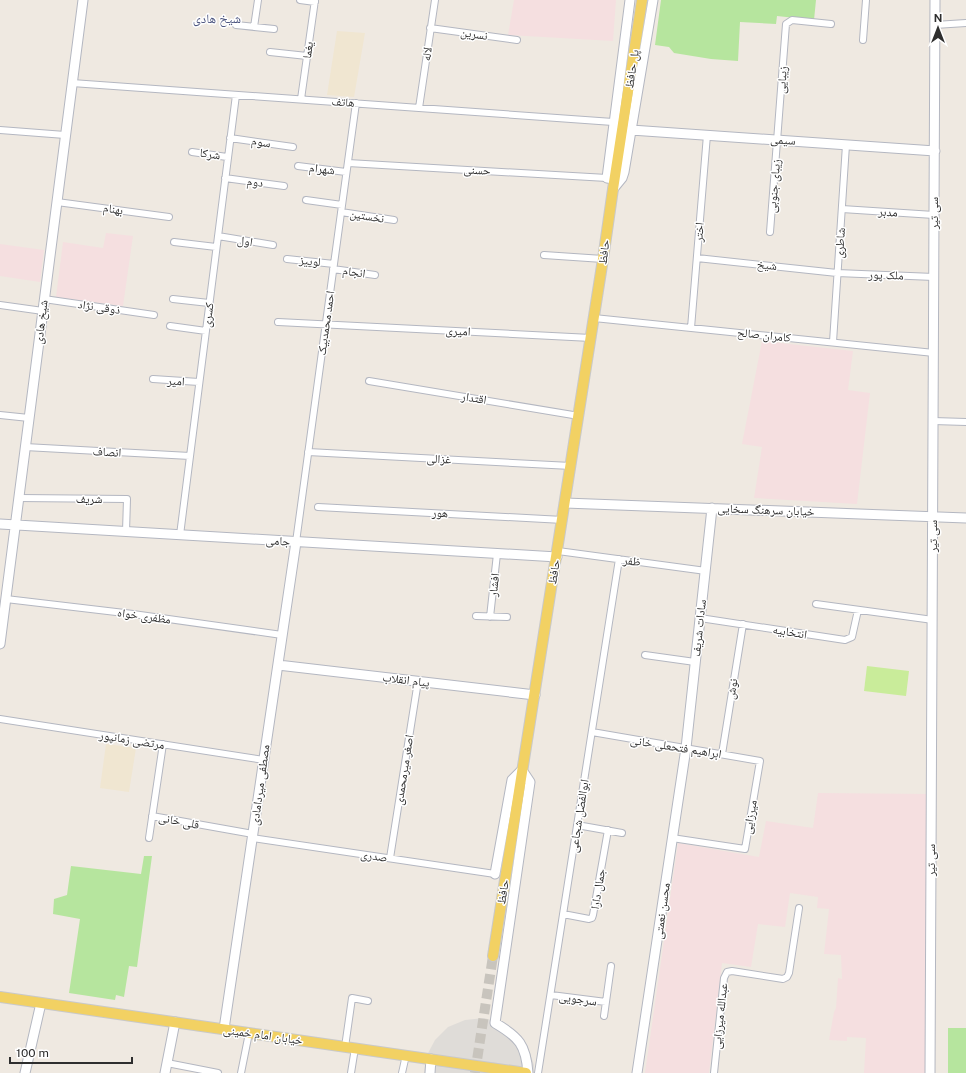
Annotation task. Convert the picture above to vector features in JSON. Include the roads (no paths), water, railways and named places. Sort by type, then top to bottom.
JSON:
[{"type":"main road","name":"پل حافظ","points":[[621,138],[642,0]]},
{"type":"main road","name":"حافظ","points":[[493,956],[604,260],[611,182],[621,138]]},
{"type":"main road","name":"خیابان امام خمینی","points":[[0,997],[527,1073]]},
{"type":"street","name":"شیخ هادی","points":[[0,644],[83,0]]},
{"type":"street","points":[[254,27],[258,0]]},
{"type":"street","points":[[300,0],[315,1]]},
{"type":"street","name":"لاله","points":[[419,108],[435,0]]},
{"type":"street","name":"حافظ","points":[[611,182],[613,122],[630,0]]},
{"type":"street","points":[[611,182],[622,178],[624,172],[653,0]]},
{"type":"street","points":[[863,40],[866,0]]},
{"type":"street","name":"سی تیر","points":[[930,1073],[935,0]]},
{"type":"street","name":"یغما","points":[[301,99],[315,1]]},
{"type":"street","name":"زیبایی","points":[[778,140],[786,24],[792,20],[831,24]]},
{"type":"street","points":[[935,25],[966,23]]},
{"type":"street","points":[[236,25],[274,29]]},
{"type":"street","name":"نسرین","points":[[430,28],[517,40]]},
{"type":"street","points":[[270,52],[307,56]]},
{"type":"street","name":"هاتف","points":[[72,83],[613,122]]},
{"type":"street","name":"کسری","points":[[180,535],[236,95]]},
{"type":"street","name":"احمد محمدبیک","points":[[296,542],[356,103]]},
{"type":"street","points":[[0,130],[66,135]]},
{"type":"street","name":"سیمی","points":[[632,130],[935,150]]},
{"type":"street","name":"اختر","points":[[691,328],[707,135]]},
{"type":"street","name":"سوم","points":[[230,138],[293,147]]},
{"type":"street","name":"زیبای جنوبی","points":[[770,232],[778,140]]},
{"type":"street","name":"شاطری","points":[[833,342],[846,145]]},
{"type":"street","name":"شرکا","points":[[192,152],[228,157]]},
{"type":"street","name":"حسنی","points":[[348,163],[611,182]]},
{"type":"street","name":"شهرام","points":[[298,166],[346,172]]},
{"type":"street","name":"دوم","points":[[225,178],[284,186]]},
{"type":"street","points":[[306,200],[342,205]]},
{"type":"street","name":"بهنام","points":[[57,202],[169,216]]},
{"type":"street","name":"مدبر","points":[[842,209],[934,215]]},
{"type":"street","name":"نخستین","points":[[341,212],[394,220]]},
{"type":"street","name":"اول","points":[[218,236],[273,245]]},
{"type":"street","points":[[174,242],[216,246]]},
{"type":"street","points":[[544,255],[604,260]]},
{"type":"street","name":"لوییز","points":[[287,258],[333,266]]},
{"type":"street","name":"شیخ","points":[[697,258],[838,273]]},
{"type":"street","name":"انجام","points":[[333,266],[375,275]]},
{"type":"street","name":"ملک پور","points":[[838,273],[934,277]]},
{"type":"street","points":[[173,298],[209,303]]},
{"type":"street","name":"ذوقی نژاد","points":[[44,299],[154,315]]},
{"type":"street","points":[[0,305],[43,311]]},
{"type":"street","name":"کامران صالح","points":[[594,318],[934,353]]},
{"type":"street","name":"امیری","points":[[278,322],[591,338]]},
{"type":"street","points":[[170,326],[206,331]]},
{"type":"street","name":"امیر","points":[[153,379],[199,382]]},
{"type":"street","name":"اقتدار","points":[[370,381],[579,416]]},
{"type":"street","points":[[0,415],[29,418]]},
{"type":"street","points":[[933,421],[966,422]]},
{"type":"street","name":"انصاف","points":[[25,447],[190,456]]},
{"type":"street","name":"غزالی","points":[[308,452],[571,466]]},
{"type":"street","name":"شریف","points":[[19,498],[127,499],[126,532]]},
{"type":"street","name":"خیابان سرهنگ سخایی","points":[[565,503],[966,518]]},
{"type":"street","name":"هور","points":[[318,507],[563,520]]},
{"type":"street","name":"سادات شریف","points":[[686,748],[712,508]]},
{"type":"street","name":"جامی","points":[[0,524],[497,554],[557,554]]},
{"type":"street","name":"مصطفی میردامادی","points":[[224,1029],[296,542]]},
{"type":"street","name":"افشار","points":[[490,617],[497,554]]},
{"type":"street","name":"ظفر","points":[[557,554],[620,559],[706,571]]},
{"type":"street","name":"ابوالفضل شجاعی","points":[[538,1073],[620,559]]},
{"type":"street","name":"مظفری خواه","points":[[6,599],[141,615],[282,635]]},
{"type":"street","points":[[816,604],[932,620]]},
{"type":"street","name":"انتخابیه","points":[[700,618],[845,640],[852,637],[858,610]]},
{"type":"street","points":[[476,616],[507,617]]},
{"type":"street","name":"نوش","points":[[722,754],[743,624]]},
{"type":"street","points":[[645,655],[695,662]]},
{"type":"street","name":"پیام انقلاب","points":[[278,665],[535,695]]},
{"type":"street","name":"اصغر میرمحمدی","points":[[390,858],[418,682]]},
{"type":"street","name":"مرتضی زمانپور","points":[[0,719],[264,760]]},
{"type":"street","name":"ابراهیم فتحعلی خانی","points":[[592,732],[760,761]]},
{"type":"street","name":"قلی خانی","points":[[163,744],[152,816],[253,836]]},
{"type":"street","name":"محسن نعمتی","points":[[637,1073],[686,748]]},
{"type":"street","name":"میرزایی","points":[[672,838],[745,848],[760,761]]},
{"type":"street","points":[[495,874],[512,780],[522,770],[530,782],[495,1023],[508,1031],[520,1043],[527,1058],[527,1073]]},
{"type":"street","points":[[149,838],[152,816]]},
{"type":"street","points":[[578,825],[622,833]]},
{"type":"street","name":"جمال دارا","points":[[563,914],[589,919],[592,918],[608,830]]},
{"type":"street","name":"صدری","points":[[253,836],[495,874]]},
{"type":"street","name":"عبدالله میرزایی","points":[[714,1073],[724,978],[727,972],[732,971],[783,979],[787,977],[789,973],[799,908]]},
{"type":"street","points":[[604,1016],[611,966]]},
{"type":"street","name":"سرجویی","points":[[551,995],[606,1002]]},
{"type":"street","points":[[345,1046],[352,998],[368,1001]]},
{"type":"street","points":[[25,1073],[41,1003]]},
{"type":"street","points":[[164,1073],[175,1022]]},
{"type":"street","points":[[241,1073],[249,1033]]},
{"type":"street","points":[[350,1073],[355,1048]]},
{"type":"street","points":[[402,1073],[406,1055]]},
{"type":"street","points":[[430,1073],[431,1059]]},
{"type":"street","points":[[167,1063],[218,1073]]},
{"type":"tunnel","points":[[475,1073],[493,956]]},
{"type":"district","name":"شیخ هادی","points":[[217,18]]}]
